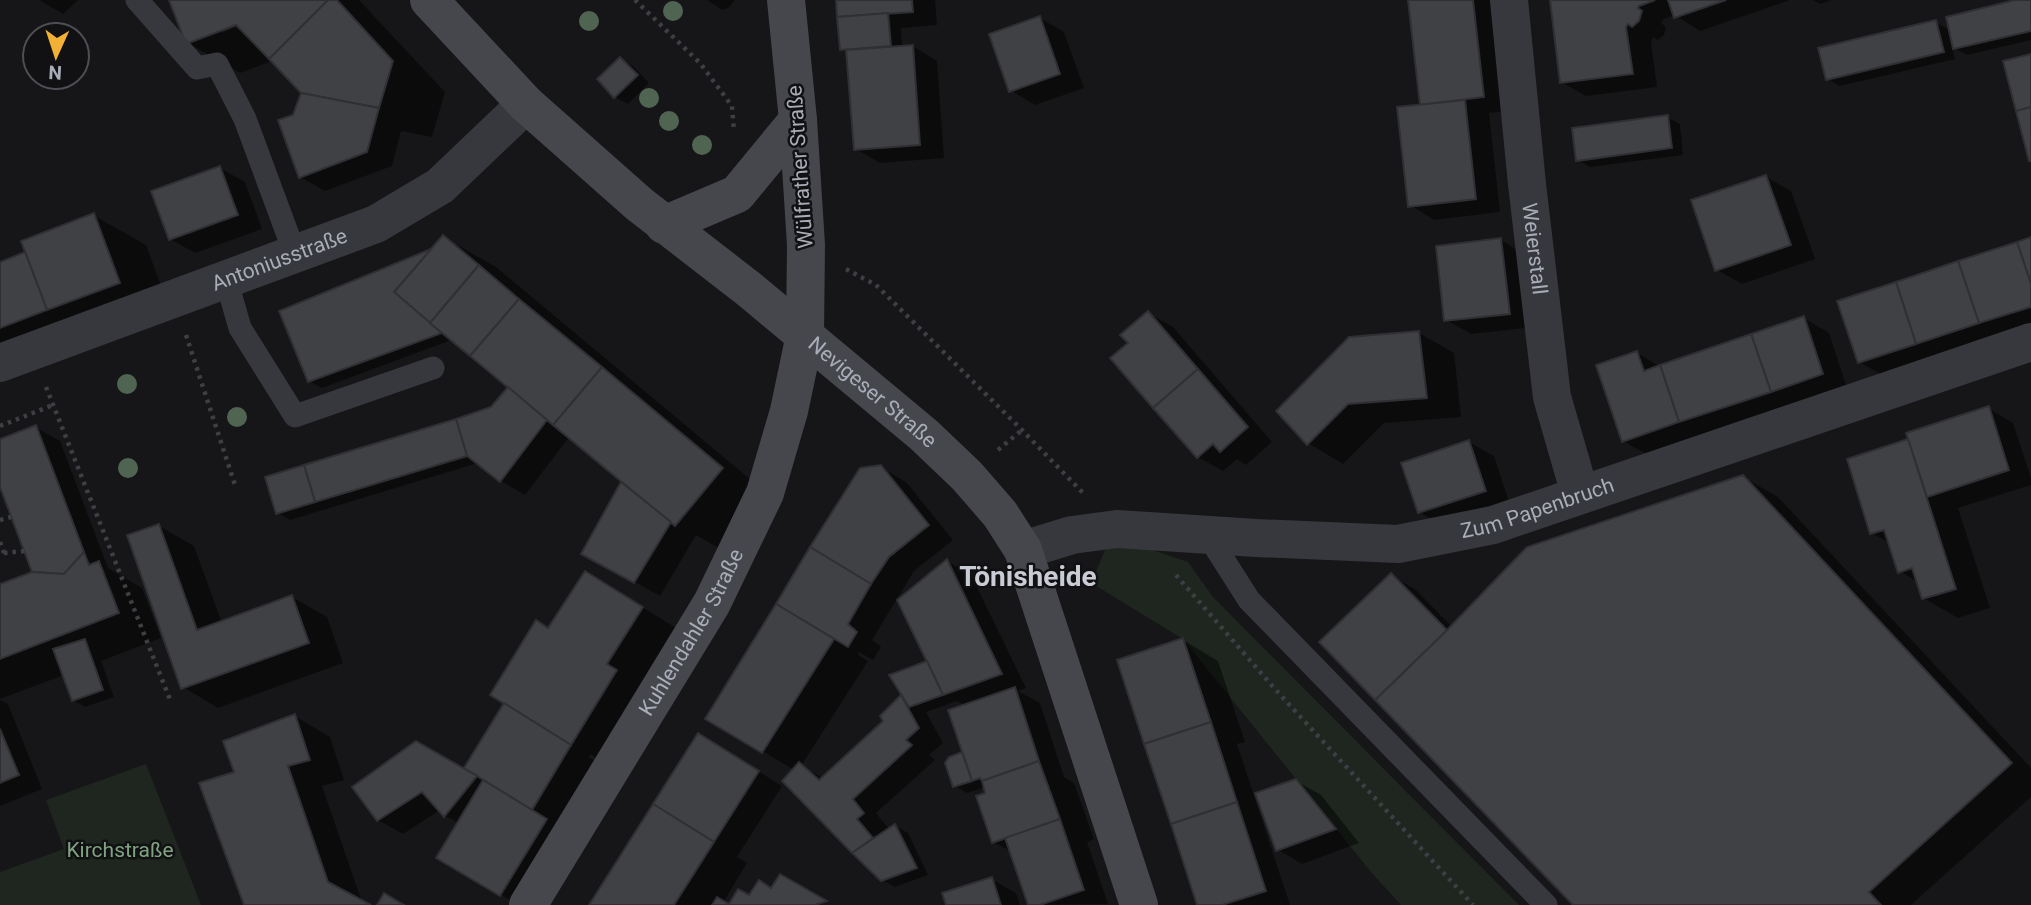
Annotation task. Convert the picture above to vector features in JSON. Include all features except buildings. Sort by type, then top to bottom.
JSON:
[{"type":"main road","name":"Nevigeser Straße","points":[[429,0],[526,104],[664,225],[804,335],[924,435],[967,476],[1000,514],[1023,550],[1139,905]]},
{"type":"main road","name":"Wülfrather Straße","points":[[786,0],[798,120],[806,246],[804,335]]},
{"type":"main road","points":[[664,225],[737,194],[798,120]]},
{"type":"main road","name":"Kuhlendahler Straße","points":[[528,905],[712,603],[765,493],[789,411],[804,335]]},
{"type":"street","name":"Weierstall","points":[[1509,0],[1528,198],[1552,397],[1580,494]]},
{"type":"street","name":"Antoniusstraße","points":[[15,357],[376,224],[440,186],[526,104]]},
{"type":"street","name":"Zum Papenbruch","points":[[1023,550],[1072,535],[1117,529],[1398,544],[1493,525],[2031,342]]},
{"type":"lane","points":[[137,0],[197,68],[217,64],[245,118],[295,254]]},
{"type":"lane","points":[[226,279],[240,328],[295,416],[433,368]]},
{"type":"lane","points":[[1206,534],[1249,600],[1546,905]]},
{"type":"path","points":[[635,0],[700,63],[732,106],[737,194]]},
{"type":"path","points":[[174,298],[235,485]]},
{"type":"path","points":[[15,357],[53,405],[171,702]]},
{"type":"path","points":[[0,426],[53,405]]},
{"type":"path","points":[[0,520],[11,517]]},
{"type":"path","points":[[0,542],[2,554],[24,551]]},
{"type":"green space","points":[[1111,536],[1188,562],[1213,597],[1519,905],[1401,905],[1371,872],[1183,639],[1091,583]]},
{"type":"green space","name":"Kirchstraße","points":[[146,764],[201,905],[0,905],[0,872],[64,849],[46,800]]},
{"type":"district","name":"Tönisheide","points":[[1028,576]]}]
